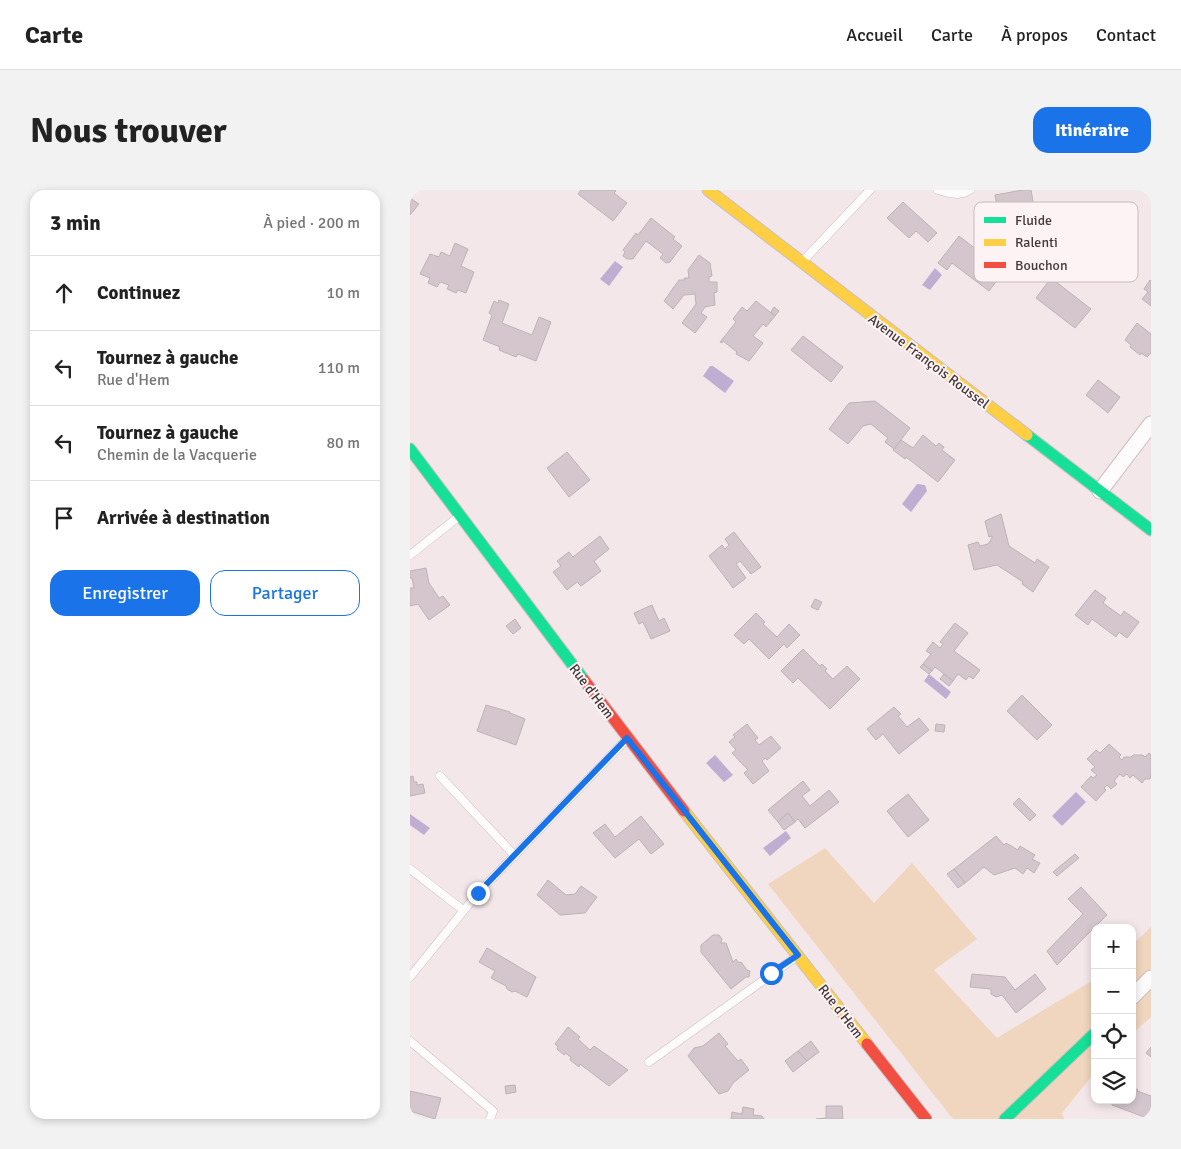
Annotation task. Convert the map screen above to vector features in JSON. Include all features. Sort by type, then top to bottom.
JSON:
[{"type":"main road","name":"Avenue François Roussel","points":[[708,190],[1151,530]]},
{"type":"main road","name":"Rue d'Hem","points":[[410,449],[627,738],[926,1119]]},
{"type":"main road","points":[[1005,1119],[1091,1037]]},
{"type":"street","points":[[1100,491],[1151,424]]},
{"type":"street","points":[[1136,992],[1151,978]]},
{"type":"lane","points":[[801,262],[870,190]]},
{"type":"lane","points":[[938,190],[953,194],[964,194],[970,190]]},
{"type":"lane","points":[[410,556],[460,516]]},
{"type":"lane","points":[[410,977],[463,910],[627,738]]},
{"type":"lane","points":[[440,776],[514,856]]},
{"type":"lane","points":[[410,869],[463,910]]},
{"type":"lane","points":[[649,1062],[798,955]]},
{"type":"lane","points":[[410,1041],[493,1111],[490,1119]]},
{"type":"shaded area","points":[[615,261],[623,267],[609,286],[600,279]]},
{"type":"shaded area","points":[[935,268],[942,275],[930,290],[922,285]]},
{"type":"shaded area","points":[[710,366],[713,366],[734,381],[725,393],[703,376]]},
{"type":"shaded area","points":[[917,484],[925,485],[927,491],[911,512],[902,504]]},
{"type":"shaded area","points":[[929,674],[951,692],[946,699],[924,681]]},
{"type":"shaded area","points":[[715,755],[733,775],[724,782],[706,763]]},
{"type":"shaded area","points":[[1076,792],[1086,802],[1062,826],[1052,816]]},
{"type":"shaded area","points":[[410,814],[430,828],[424,835],[410,825]]},
{"type":"shaded area","points":[[786,831],[791,838],[770,856],[763,848]]},
{"type":"shaded area","points":[[825,848],[874,903],[912,863],[977,939],[934,970],[997,1038],[1091,981],[1091,1077],[1062,1113],[1064,1119],[953,1119],[768,884]]},
{"type":"shaded area","points":[[1151,927],[1151,1017],[1136,1030],[1136,969],[1136,941]]},
{"type":"building","points":[[581,190],[614,190],[616,191],[614,193],[627,203],[613,221],[578,194]]},
{"type":"building","points":[[1031,190],[1033,202],[996,202],[995,195]]},
{"type":"building","points":[[410,198],[419,204],[410,215]]},
{"type":"building","points":[[903,202],[937,233],[928,242],[916,231],[909,238],[887,218]]},
{"type":"building","points":[[651,218],[675,237],[673,239],[682,246],[670,262],[666,263],[660,258],[663,254],[646,241],[633,259],[627,259],[623,256],[625,252],[623,250]]},
{"type":"building","points":[[959,236],[974,248],[974,280],[952,263],[947,270],[938,263]]},
{"type":"building","points":[[455,243],[468,249],[461,266],[474,272],[466,293],[458,290],[456,293],[447,289],[449,285],[440,282],[437,287],[428,283],[430,278],[420,274],[430,254],[439,257],[441,252],[450,256]]},
{"type":"building","points":[[699,255],[710,263],[712,276],[709,277],[709,282],[717,282],[717,292],[714,293],[715,305],[705,307],[701,313],[707,317],[695,333],[682,323],[696,304],[695,294],[684,295],[673,309],[664,301],[679,280],[689,278],[688,270]]},
{"type":"building","points":[[1150,280],[1151,306],[1142,299],[1148,292],[1144,289]]},
{"type":"building","points":[[977,282],[996,282],[989,291]]},
{"type":"building","points":[[1048,282],[1056,282],[1091,309],[1075,328],[1036,298]]},
{"type":"building","points":[[499,300],[509,304],[502,323],[532,335],[539,317],[551,322],[536,361],[518,354],[516,357],[499,350],[500,347],[483,340],[492,315],[489,313],[494,301],[498,303]]},
{"type":"building","points":[[756,301],[775,316],[766,327],[763,324],[753,336],[763,343],[749,361],[736,354],[737,352],[723,341],[722,343],[720,342],[736,322],[733,319],[742,307],[747,311]]},
{"type":"building","points":[[774,307],[779,311],[775,316],[771,312]]},
{"type":"building","points":[[1137,323],[1151,334],[1151,353],[1147,357],[1141,353],[1140,355],[1125,340]]},
{"type":"building","points":[[803,336],[843,367],[831,382],[791,350]]},
{"type":"building","points":[[1098,380],[1120,397],[1108,413],[1086,395]]},
{"type":"building","points":[[875,401],[910,428],[894,449],[885,442],[888,438],[871,424],[863,426],[848,444],[829,429],[849,403]]},
{"type":"building","points":[[923,435],[936,446],[939,443],[944,447],[942,450],[955,460],[938,482],[906,457],[905,459],[893,450],[901,440],[913,448]]},
{"type":"building","points":[[567,452],[590,480],[569,497],[547,468]]},
{"type":"building","points":[[1001,514],[1009,546],[1035,563],[1037,559],[1049,567],[1033,592],[1022,584],[1023,582],[997,565],[974,570],[968,545],[978,542],[980,546],[988,544],[992,536],[989,537],[985,521]]},
{"type":"building","points":[[734,532],[761,567],[751,574],[740,561],[736,564],[746,578],[733,588],[709,556],[722,545],[725,549],[729,545],[725,539]]},
{"type":"building","points":[[600,536],[609,549],[594,561],[601,571],[581,586],[577,582],[567,590],[553,572],[561,566],[557,561],[569,552],[573,557]]},
{"type":"building","points":[[426,568],[429,583],[439,598],[443,596],[450,605],[429,620],[418,604],[410,606],[410,588],[414,588],[412,578],[410,578],[410,571]]},
{"type":"building","points":[[1095,590],[1106,598],[1103,603],[1121,616],[1124,611],[1139,622],[1127,638],[1119,632],[1116,637],[1092,619],[1088,625],[1075,615]]},
{"type":"building","points":[[815,599],[822,602],[818,610],[811,607]]},
{"type":"building","points":[[652,605],[659,621],[664,618],[670,631],[651,639],[643,622],[639,624],[634,613]]},
{"type":"building","points":[[756,613],[765,622],[763,624],[777,637],[789,624],[800,635],[787,648],[784,644],[769,659],[749,639],[744,644],[734,635]]},
{"type":"building","points":[[515,619],[521,628],[513,634],[506,626]]},
{"type":"building","points":[[955,623],[968,633],[954,651],[980,670],[973,679],[969,676],[966,680],[958,674],[953,681],[935,667],[932,671],[923,664],[931,654],[926,651],[933,642],[940,648],[943,644],[940,642]]},
{"type":"building","points":[[803,649],[820,666],[822,664],[827,669],[825,671],[833,679],[847,666],[860,679],[830,709],[798,678],[793,683],[781,671]]},
{"type":"building","points":[[923,664],[932,671],[929,674],[920,667]]},
{"type":"building","points":[[944,674],[953,681],[949,686],[940,679]]},
{"type":"building","points":[[1022,695],[1052,725],[1037,740],[1007,711]]},
{"type":"building","points":[[486,705],[510,712],[525,719],[516,745],[477,731]]},
{"type":"building","points":[[894,707],[901,714],[898,716],[907,727],[919,718],[929,730],[899,754],[883,734],[876,740],[867,729]]},
{"type":"building","points":[[747,724],[758,738],[755,740],[759,745],[771,736],[781,748],[767,760],[765,758],[762,761],[769,771],[753,784],[744,773],[748,770],[732,753],[736,750],[729,742],[735,737],[733,735]]},
{"type":"building","points":[[936,724],[945,725],[944,732],[935,731]]},
{"type":"building","points":[[1109,744],[1121,755],[1119,757],[1122,760],[1124,757],[1131,757],[1133,755],[1143,755],[1145,757],[1149,753],[1151,755],[1150,779],[1145,779],[1142,783],[1133,775],[1130,778],[1127,774],[1123,777],[1120,774],[1114,781],[1117,784],[1111,789],[1107,785],[1104,788],[1106,790],[1096,801],[1081,787],[1091,776],[1093,778],[1097,775],[1091,770],[1095,767],[1087,759],[1096,750],[1100,753]]},
{"type":"building","points":[[413,776],[414,782],[417,782],[417,785],[423,784],[425,793],[410,796],[410,777]]},
{"type":"building","points":[[803,781],[810,790],[802,796],[810,806],[829,790],[839,802],[805,828],[798,819],[795,822],[788,813],[778,822],[768,810]]},
{"type":"building","points":[[908,794],[929,820],[908,837],[887,811]]},
{"type":"building","points":[[1019,798],[1036,815],[1030,821],[1013,804]]},
{"type":"building","points":[[788,813],[795,822],[784,830],[778,822]]},
{"type":"building","points":[[641,816],[664,844],[651,854],[639,839],[615,858],[593,833],[605,824],[615,837]]},
{"type":"building","points":[[996,836],[1004,845],[1006,843],[1018,850],[1020,846],[1035,855],[1032,859],[1040,863],[1034,873],[1027,868],[1023,874],[1015,868],[994,875],[984,867],[965,883],[954,869]]},
{"type":"building","points":[[1075,854],[1079,858],[1057,876],[1053,872]]},
{"type":"building","points":[[954,869],[965,883],[958,888],[947,874]]},
{"type":"building","points":[[548,880],[566,895],[575,894],[581,886],[597,897],[585,913],[560,915],[537,895]]},
{"type":"building","points":[[1081,887],[1107,915],[1098,924],[1091,924],[1091,931],[1057,965],[1047,951],[1083,914],[1068,899]]},
{"type":"building","points":[[713,935],[719,935],[722,939],[721,943],[726,943],[733,962],[736,959],[750,971],[749,977],[746,977],[731,989],[701,952],[701,945]]},
{"type":"building","points":[[487,948],[536,977],[527,997],[515,991],[512,992],[506,986],[491,978],[495,971],[479,962]]},
{"type":"building","points":[[972,974],[1005,977],[1015,990],[1035,974],[1046,989],[1016,1013],[1002,995],[996,997],[991,994],[991,989],[970,987]]},
{"type":"building","points":[[568,1027],[580,1037],[578,1039],[590,1050],[594,1046],[628,1070],[609,1086],[580,1064],[579,1067],[570,1060],[571,1057],[565,1053],[564,1055],[557,1049],[558,1047],[555,1044]]},
{"type":"building","points":[[719,1033],[728,1044],[725,1046],[738,1061],[741,1059],[749,1070],[733,1083],[728,1091],[719,1094],[688,1056],[694,1048],[703,1046]]},
{"type":"building","points":[[811,1041],[819,1052],[807,1061],[798,1051]]},
{"type":"building","points":[[1151,1047],[1151,1057],[1146,1053]]},
{"type":"building","points":[[798,1051],[807,1061],[793,1072],[785,1061]]},
{"type":"building","points":[[515,1085],[516,1092],[506,1094],[505,1086]]},
{"type":"building","points":[[1136,1089],[1151,1096],[1151,1108],[1147,1118],[1112,1105],[1136,1104]]},
{"type":"building","points":[[410,1091],[441,1098],[435,1119],[410,1111]]},
{"type":"building","points":[[826,1106],[842,1106],[843,1119],[816,1119],[826,1118]]},
{"type":"building","points":[[743,1107],[754,1109],[753,1115],[762,1116],[764,1119],[731,1119],[732,1112],[742,1114]]},
{"type":"traffic: fast","points":[[1027,435],[1151,530]]},
{"type":"traffic: fast","points":[[410,449],[584,680]]},
{"type":"traffic: fast","points":[[1005,1119],[1091,1037]]},
{"type":"traffic: slow","points":[[708,190],[1027,435]]},
{"type":"traffic: slow","points":[[684,811],[867,1044]]},
{"type":"traffic: jam","points":[[584,680],[684,811]]},
{"type":"traffic: jam","points":[[867,1044],[926,1119]]},
{"type":"route","points":[[478,893],[627,738],[798,955],[771,973]]}]
